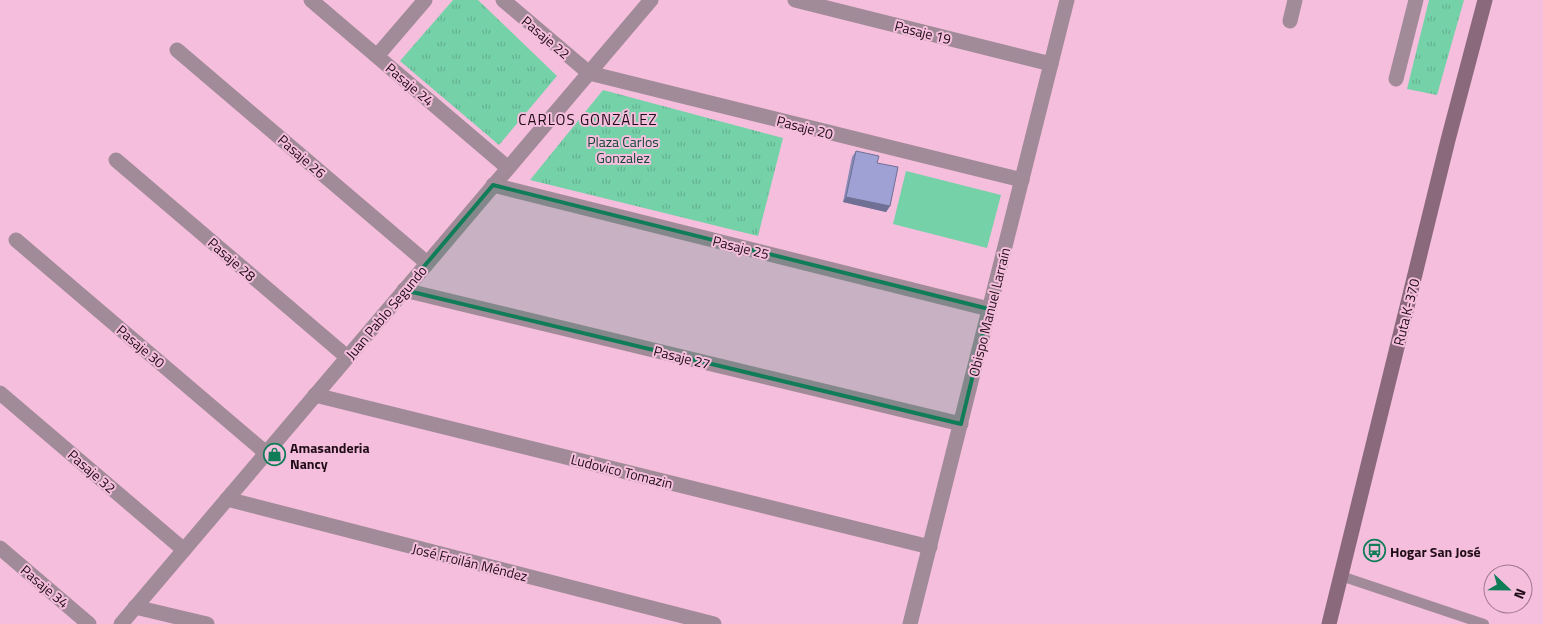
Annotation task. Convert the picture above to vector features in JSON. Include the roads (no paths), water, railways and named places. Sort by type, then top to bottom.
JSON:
[{"type":"street","name":"Pasaje 24","points":[[311,0],[508,168]]},
{"type":"street","points":[[377,56],[425,0]]},
{"type":"street","name":"Pasaje 22","points":[[503,0],[589,73]]},
{"type":"street","name":"Juan Pablo Segundo","points":[[121,624],[651,0]]},
{"type":"street","name":"Pasaje 19","points":[[795,0],[1051,64]]},
{"type":"street","name":"Obispo Manuel Larraín","points":[[910,624],[1067,0]]},
{"type":"street","points":[[1290,21],[1295,0]]},
{"type":"street","points":[[1396,79],[1416,0]]},
{"type":"street","name":"Ruta K-370","points":[[1330,624],[1446,149],[1485,0]]},
{"type":"street","name":"Pasaje 26","points":[[177,50],[427,263]]},
{"type":"street","name":"Pasaje 20","points":[[589,73],[1022,180]]},
{"type":"street","name":"Pasaje 28","points":[[116,160],[347,357]]},
{"type":"street","name":"Pasaje 25","points":[[493,185],[989,309]]},
{"type":"street","name":"Pasaje 30","points":[[16,240],[266,453]]},
{"type":"street","name":"Pasaje 27","points":[[404,290],[961,424]]},
{"type":"street","name":"Pasaje 32","points":[[0,393],[184,550]]},
{"type":"street","name":"Ludovico Tomazin","points":[[315,395],[930,547]]},
{"type":"street","name":"José Froilán Méndez","points":[[227,499],[714,624]]},
{"type":"street","name":"Pasaje 34","points":[[0,548],[89,624]]},
{"type":"street","points":[[135,607],[207,624]]},
{"type":"lane","points":[[1341,576],[1484,624]]},
{"type":"place","name":"Amasanderia Nancy","points":[[274,455]]},
{"type":"place","name":"Hogar San José","points":[[1374,551]]},
{"type":"district","name":"CARLOS GONZÁLEZ","points":[[588,119]]},
{"type":"park label","name":"Plaza Carlos Gonzalez","points":[[623,150]]}]
